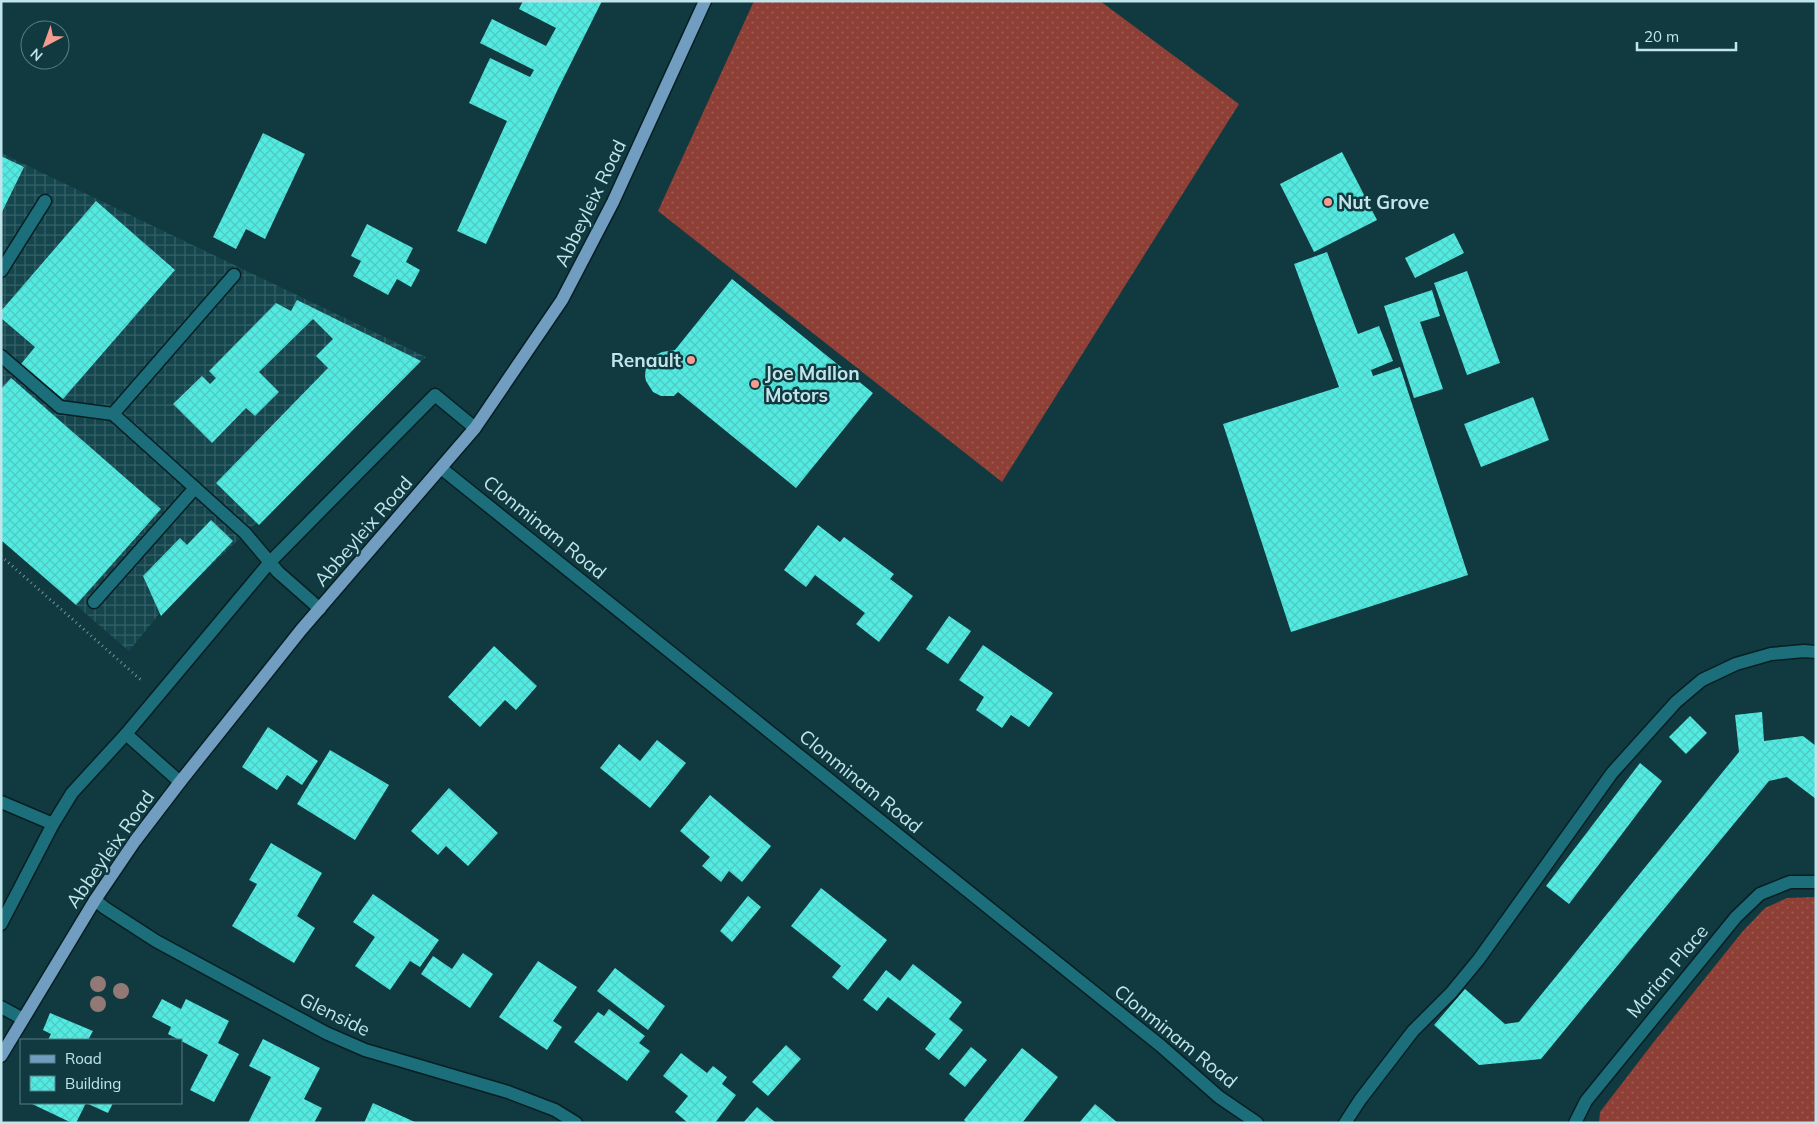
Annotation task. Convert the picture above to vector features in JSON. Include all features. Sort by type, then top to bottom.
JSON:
[{"type":"main road","name":"Abbeyleix Road","points":[[1,1056],[95,900],[136,841],[180,782],[301,630],[475,428],[562,300],[614,202],[705,1]]},
{"type":"street","points":[[1,271],[5,256],[45,201]]},
{"type":"street","points":[[113,414],[234,275]]},
{"type":"street","points":[[1,356],[60,407],[113,414],[245,533],[278,572],[320,609]]},
{"type":"street","points":[[1,924],[53,824],[72,793],[126,734],[270,562],[435,396],[475,428]]},
{"type":"street","name":"Clonminam Road","points":[[441,468],[1161,1046],[1219,1097],[1257,1123]]},
{"type":"street","points":[[94,602],[196,488]]},
{"type":"street","points":[[1345,1123],[1360,1100],[1413,1031],[1451,992],[1478,960],[1612,773],[1676,702],[1702,680],[1736,664],[1771,654],[1804,651],[1816,652]]},
{"type":"street","points":[[126,734],[180,782]]},
{"type":"street","points":[[1,802],[53,824]]},
{"type":"street","name":"Marian Place","points":[[1575,1123],[1592,1094],[1736,917],[1760,894],[1790,882],[1816,882]]},
{"type":"street","name":"Glenside","points":[[95,900],[156,941],[326,1034],[365,1050],[508,1092],[555,1110],[576,1123]]},
{"type":"street","points":[[1,1007],[23,1019]]},
{"type":"path","points":[[1,556],[158,696]]},
{"type":"shaded area","points":[[754,1],[1100,1],[1239,104],[1002,482],[658,211]]},
{"type":"shaded area","points":[[1,153],[426,357],[256,523],[159,614],[129,651],[1,540]]},
{"type":"shaded area","points":[[1816,897],[1816,1123],[1599,1123],[1600,1112],[1653,1043],[1743,931],[1765,908],[1787,898]]},
{"type":"building","points":[[523,1],[602,1],[558,89],[486,244],[457,231],[507,121],[469,103],[490,58],[530,77],[534,70],[480,43],[492,19],[546,46],[556,28],[519,9]]},
{"type":"building","points":[[263,133],[305,154],[265,239],[246,229],[236,249],[213,237]]},
{"type":"building","name":"Nut Grove","points":[[1342,152],[1377,220],[1314,252],[1280,184]]},
{"type":"building","points":[[1,156],[24,167],[1,214]]},
{"type":"building","points":[[96,201],[175,270],[63,399],[21,364],[35,347],[1,318],[1,311]]},
{"type":"building","points":[[367,224],[413,248],[406,262],[420,270],[411,287],[397,279],[388,295],[353,276],[361,261],[351,256]]},
{"type":"building","points":[[1454,233],[1464,253],[1415,278],[1405,258]]},
{"type":"building","points":[[1327,252],[1358,334],[1379,326],[1393,361],[1371,370],[1373,376],[1400,367],[1468,575],[1291,632],[1223,424],[1339,387],[1294,264]]},
{"type":"building","points":[[1467,271],[1500,363],[1467,375],[1434,283]]},
{"type":"building","name":"Joe Mallon Motors","points":[[732,279],[873,393],[796,488],[678,392],[674,396],[661,396],[653,392],[646,381],[646,367],[652,357],[662,352],[675,350]]},
{"type":"building","points":[[1432,290],[1440,316],[1420,322],[1443,389],[1414,398],[1384,306]]},
{"type":"building","points":[[297,300],[421,361],[259,525],[216,483],[328,368],[316,356],[333,339],[313,319],[259,372],[279,392],[255,416],[246,408],[212,443],[173,404],[202,376],[210,384],[216,378],[209,371],[276,303],[291,311]]},
{"type":"building","points":[[11,378],[161,509],[76,605],[1,540],[1,389]]},
{"type":"building","points":[[1533,397],[1549,440],[1481,467],[1464,424]]},
{"type":"building","points":[[211,520],[233,541],[161,616],[143,576],[180,538],[187,545]]},
{"type":"building","points":[[818,525],[840,542],[844,537],[894,574],[890,579],[913,596],[879,642],[856,624],[865,613],[815,575],[806,587],[784,570]]},
{"type":"building","points":[[949,616],[971,631],[948,664],[926,649]]},
{"type":"building","points":[[983,645],[1053,693],[1029,727],[1011,715],[1002,728],[976,710],[984,697],[959,680]]},
{"type":"building","points":[[494,646],[537,686],[516,710],[505,700],[480,727],[448,697]]},
{"type":"building","points":[[1762,712],[1764,741],[1803,736],[1816,746],[1816,799],[1787,777],[1769,781],[1541,1059],[1479,1065],[1434,1025],[1465,989],[1505,1024],[1519,1022],[1739,752],[1735,715]]},
{"type":"building","points":[[1690,716],[1707,733],[1686,754],[1669,737]]},
{"type":"building","points":[[268,727],[318,761],[302,785],[287,775],[277,790],[242,767]]},
{"type":"building","points":[[657,740],[686,763],[650,808],[600,768],[619,744],[640,761]]},
{"type":"building","points":[[330,750],[389,785],[355,840],[297,804]]},
{"type":"building","points":[[1640,763],[1662,781],[1569,904],[1546,886]]},
{"type":"building","points":[[449,788],[498,833],[468,866],[446,846],[438,855],[411,831]]},
{"type":"building","points":[[710,795],[771,846],[742,882],[729,871],[721,882],[702,866],[710,857],[680,831]]},
{"type":"building","points":[[271,843],[322,873],[297,916],[315,928],[294,963],[232,926],[257,884],[249,880]]},
{"type":"building","points":[[821,888],[887,940],[848,990],[832,977],[841,966],[791,926]]},
{"type":"building","points":[[373,894],[439,940],[420,967],[410,961],[390,990],[355,966],[375,937],[353,922]]},
{"type":"building","points":[[748,896],[761,907],[732,942],[720,931]]},
{"type":"building","points":[[463,953],[493,974],[470,1008],[421,974],[433,956],[452,969]]},
{"type":"building","points":[[538,961],[577,987],[553,1021],[562,1027],[547,1050],[499,1017]]},
{"type":"building","points":[[913,964],[962,1002],[949,1019],[963,1030],[939,1060],[925,1049],[936,1034],[888,997],[877,1011],[863,1000],[886,970],[900,981]]},
{"type":"building","points":[[615,968],[665,1006],[648,1030],[597,991]]},
{"type":"building","points":[[162,999],[181,1009],[186,999],[229,1021],[218,1043],[239,1054],[214,1102],[190,1090],[208,1055],[182,1041],[182,1039],[178,1039],[168,1034],[171,1027],[152,1017]]},
{"type":"building","points":[[609,1009],[645,1036],[639,1043],[650,1051],[627,1081],[574,1042],[598,1012],[604,1016]]},
{"type":"building","points":[[50,1013],[93,1031],[89,1039],[48,1039],[51,1034],[43,1030]]},
{"type":"building","points":[[263,1039],[320,1068],[304,1099],[322,1108],[314,1123],[248,1123],[271,1077],[249,1066]]},
{"type":"building","points":[[786,1045],[801,1059],[768,1096],[752,1082]]},
{"type":"building","points":[[971,1047],[987,1060],[965,1087],[949,1074]]},
{"type":"building","points":[[1022,1048],[1058,1077],[1022,1123],[967,1123],[964,1120]]},
{"type":"building","points":[[681,1053],[707,1073],[713,1066],[727,1077],[722,1084],[736,1095],[715,1123],[688,1123],[675,1112],[688,1096],[663,1076]]},
{"type":"building","points":[[373,1103],[417,1123],[364,1123]]},
{"type":"building","points":[[32,1104],[86,1104],[76,1123],[72,1123]]},
{"type":"building","points":[[88,1104],[112,1104],[108,1113]]},
{"type":"building","points":[[1095,1104],[1118,1123],[1079,1123]]},
{"type":"building","points":[[757,1107],[776,1123],[743,1123]]},
{"type":"place","name":"Nut Grove","points":[[1328,202]]},
{"type":"place","name":"Renault","points":[[691,360]]},
{"type":"place","name":"Joe Mallon Motors","points":[[755,384]]}]
